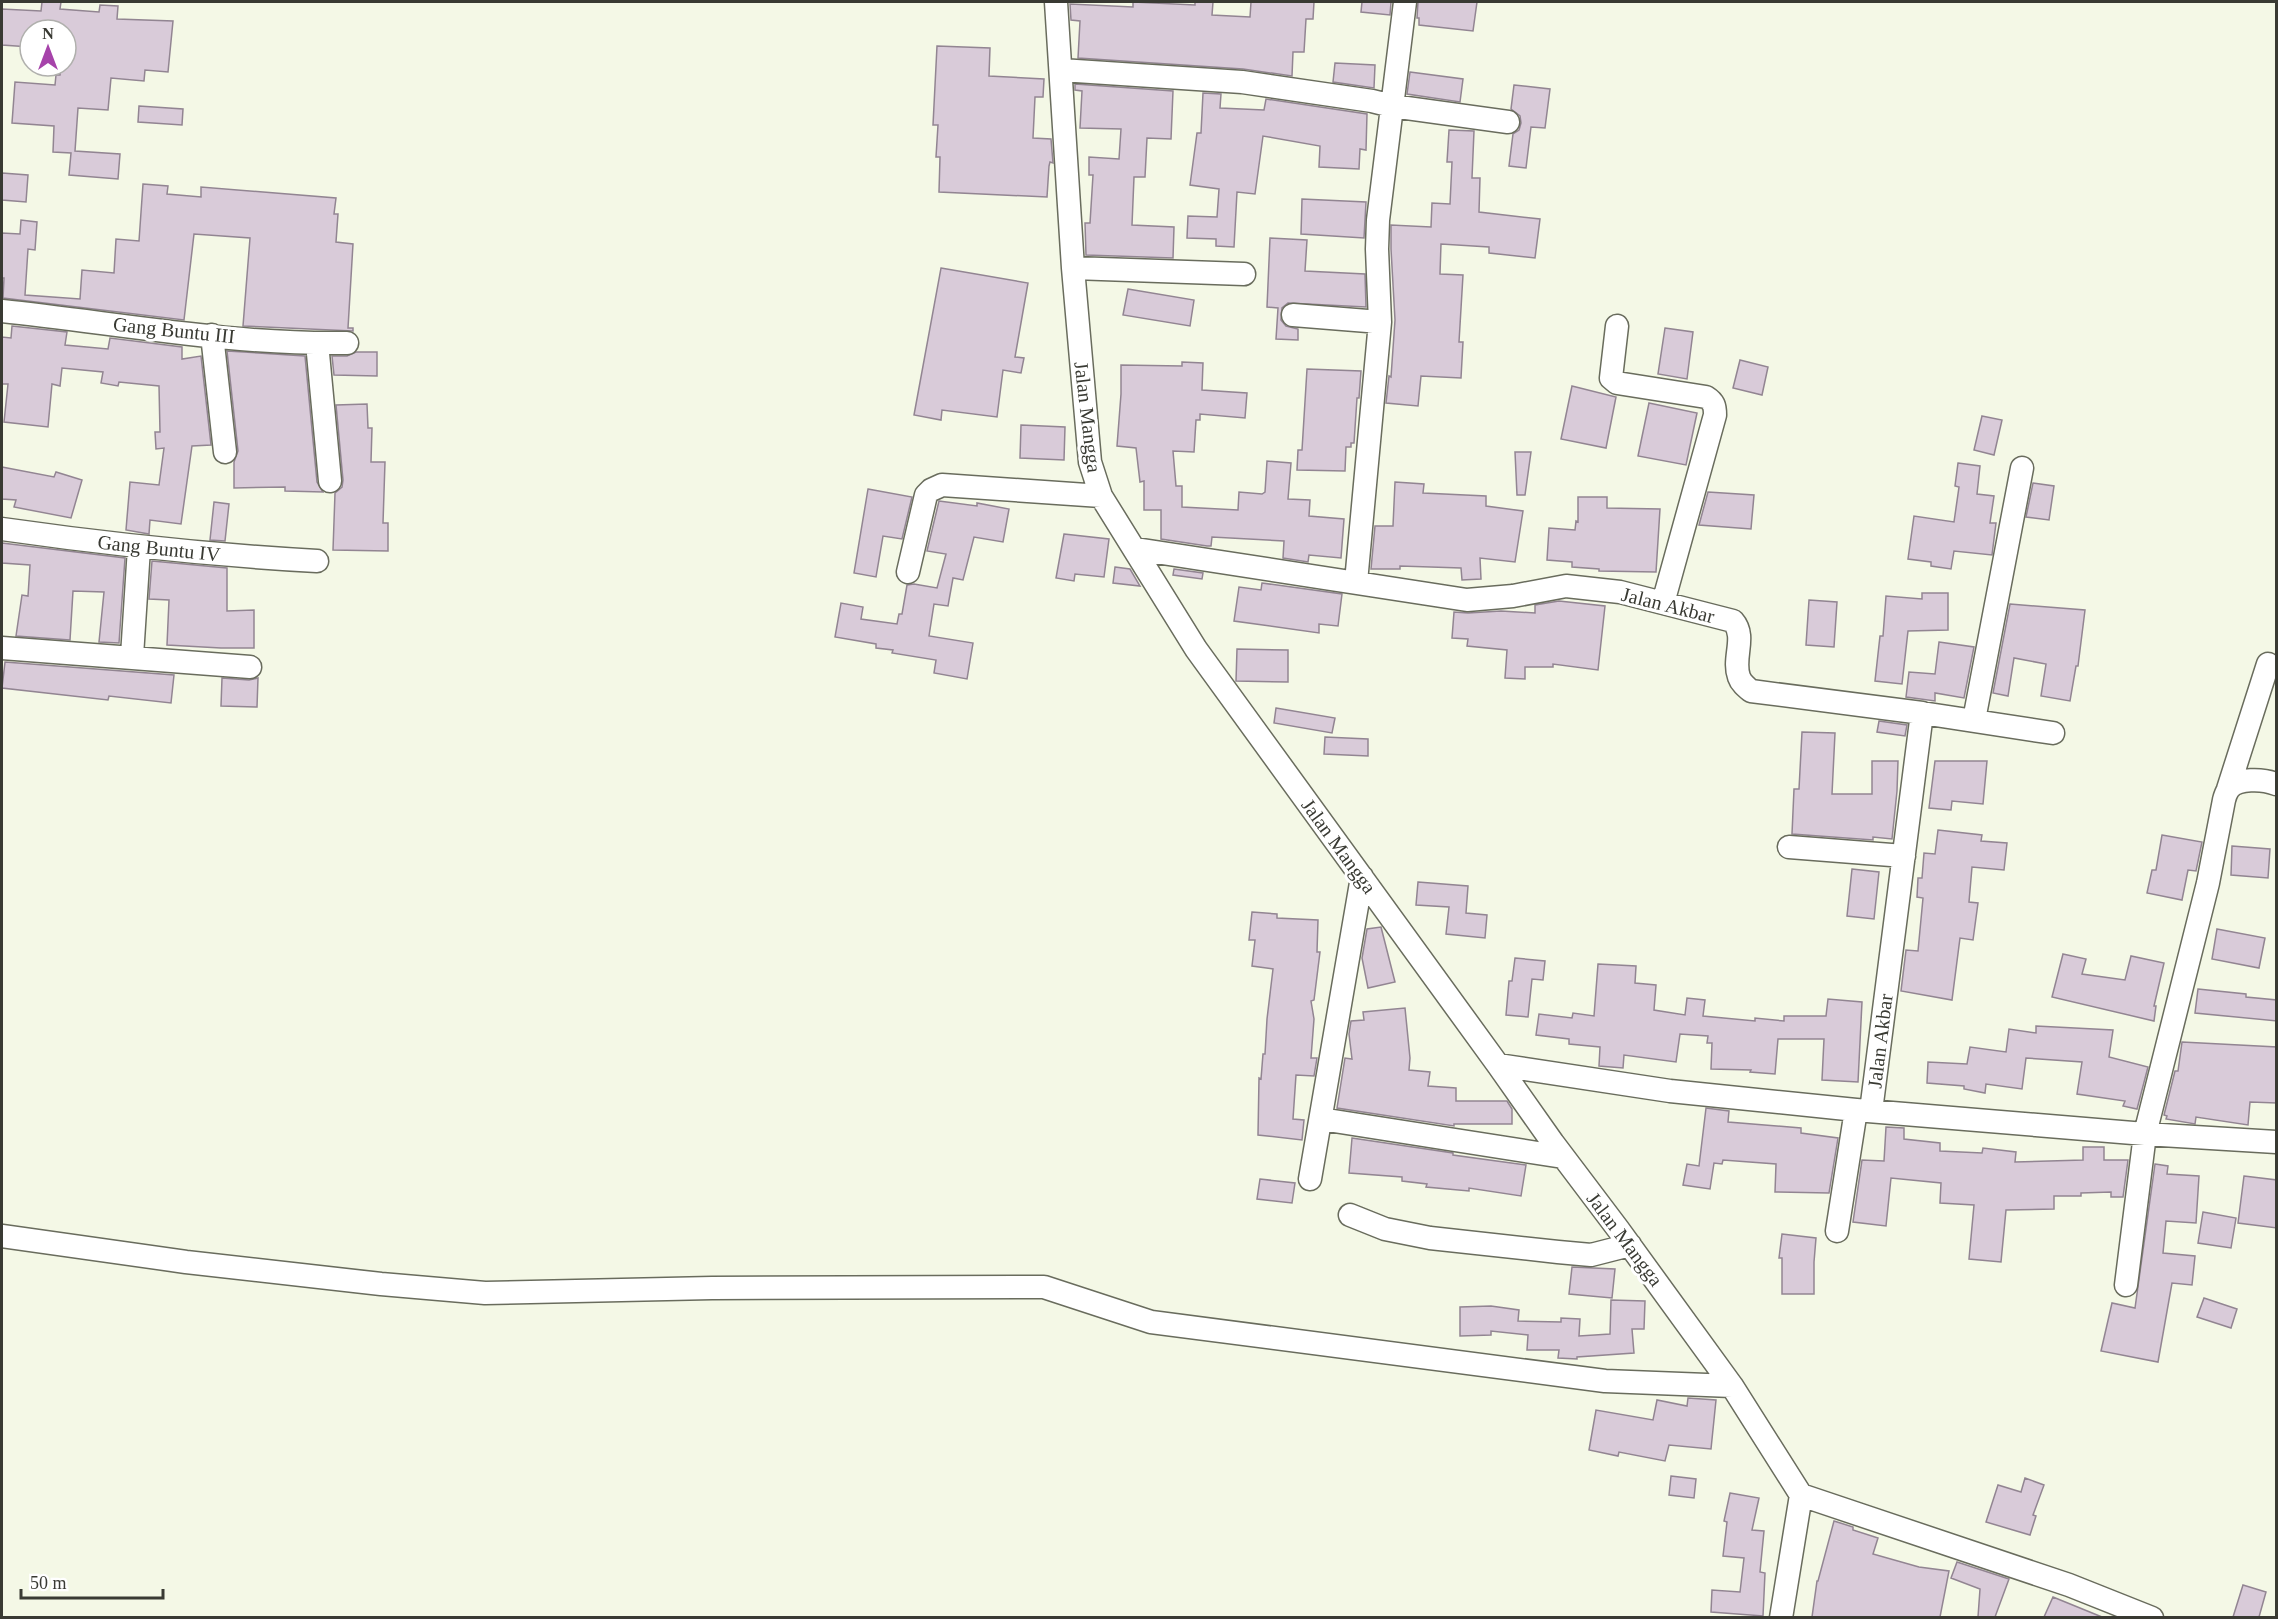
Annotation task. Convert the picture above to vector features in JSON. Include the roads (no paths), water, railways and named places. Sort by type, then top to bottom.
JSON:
[{"type":"street","name":"Jalan Mangga","points":[[1056,2],[1072,268],[1090,462],[1101,496],[1196,649],[1563,1157],[1732,1386],[1801,1495]]},
{"type":"street","points":[[1356,582],[1380,322],[1377,249],[1405,2]]},
{"type":"street","points":[[1061,70],[1242,82],[1508,122]]},
{"type":"street","points":[[1072,268],[1244,274]]},
{"type":"street","name":"Gang Buntu III","points":[[2,312],[212,335],[316,343],[347,343]]},
{"type":"street","points":[[1293,315],[1380,322]]},
{"type":"street","points":[[1617,326],[1611,378],[1617,383],[1706,397],[1713,401],[1715,406],[1715,414],[1663,603]]},
{"type":"street","points":[[212,335],[225,452]]},
{"type":"street","points":[[316,343],[330,481]]},
{"type":"street","points":[[1974,720],[2022,468]]},
{"type":"street","points":[[908,572],[926,495],[942,485],[1101,496]]},
{"type":"street","name":"Gang Buntu IV","points":[[2,529],[139,548],[317,561]]},
{"type":"street","points":[[132,656],[139,548]]},
{"type":"street","name":"Jalan Akbar","points":[[1136,549],[1467,600],[1513,596],[1566,586],[1620,592],[1733,621],[1738,627],[1739,635],[1738,674],[1741,682],[1751,691],[1922,712],[1904,856],[1864,1111],[1837,1231]]},
{"type":"street","points":[[2,648],[132,656],[250,667]]},
{"type":"street","points":[[2126,1285],[2145,1134],[2208,883],[2224,800],[2268,664]]},
{"type":"street","points":[[1922,712],[2054,733]]},
{"type":"street","points":[[2228,789],[2237,783],[2259,781],[2277,784]]},
{"type":"street","points":[[1789,847],[1904,856]]},
{"type":"street","points":[[1310,1179],[1362,877]]},
{"type":"street","points":[[1498,1065],[1670,1091],[1864,1111],[2145,1134],[2277,1142]]},
{"type":"street","points":[[1321,1119],[1563,1157]]},
{"type":"street","points":[[1350,1215],[1385,1228],[1430,1238],[1558,1252],[1591,1255],[1630,1245]]},
{"type":"street","points":[[2,1236],[186,1262],[485,1293],[712,1288],[1044,1287],[1151,1322],[1605,1381],[1732,1386]]},
{"type":"street","points":[[1781,1617],[1801,1495],[2069,1585],[2138,1615]]}]
